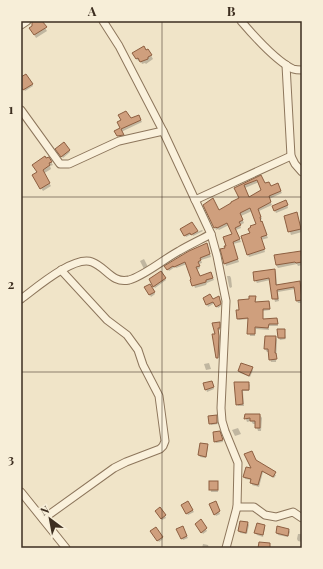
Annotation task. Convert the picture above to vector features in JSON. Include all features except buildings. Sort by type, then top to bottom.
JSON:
[{"type":"street","points":[[21,25],[27,21]]},
{"type":"street","points":[[103,21],[119,46],[163,131],[211,234],[217,256],[226,301],[221,408],[222,421],[238,463],[237,506],[226,548]]},
{"type":"street","points":[[241,21],[286,65],[296,70],[302,70]]},
{"type":"street","points":[[286,65],[291,156],[295,164],[302,172]]},
{"type":"street","points":[[21,110],[60,164],[69,164],[119,141],[163,131]]},
{"type":"street","points":[[195,200],[291,156]]},
{"type":"street","points":[[21,299],[61,270],[80,262],[92,262],[116,280],[128,280],[144,272],[179,250],[211,234]]},
{"type":"street","points":[[43,518],[114,468],[160,449],[165,441],[159,396],[143,365],[138,350],[127,335],[107,320],[61,270]]},
{"type":"street","points":[[21,492],[66,548]]},
{"type":"street","points":[[237,506],[254,507],[265,515],[276,517],[293,512],[302,518]]}]
